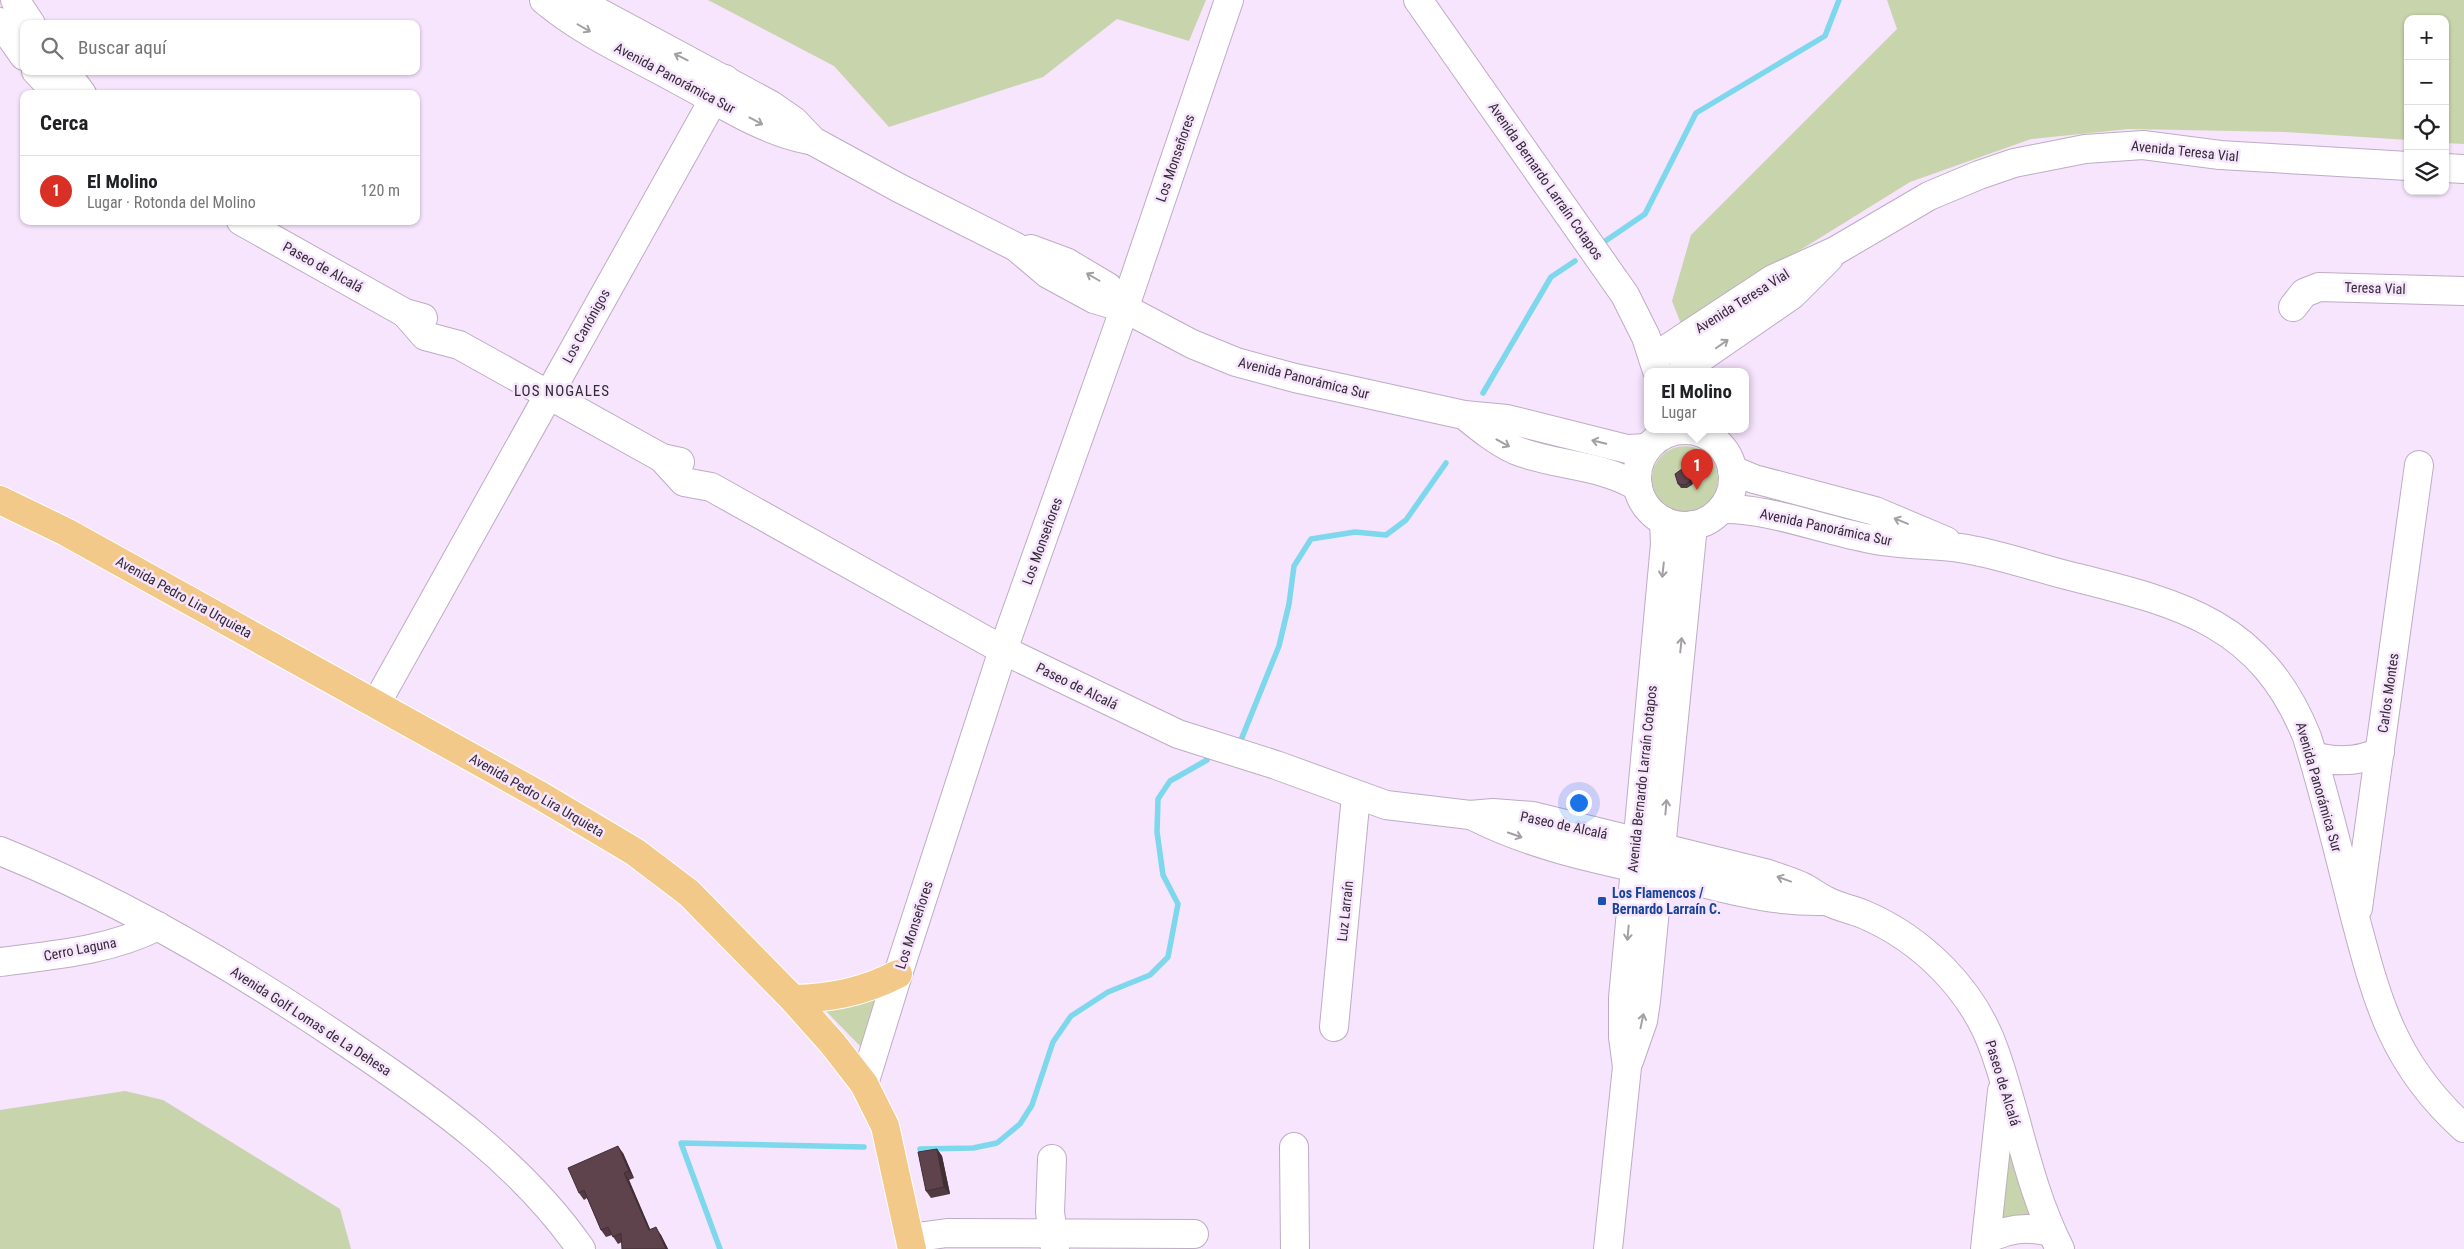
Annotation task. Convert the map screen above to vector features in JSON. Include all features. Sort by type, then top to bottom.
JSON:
[{"type":"main road","name":"Avenida Pedro Lira Urquieta","points":[[0,500],[66,532],[541,796],[653,864],[695,898],[793,999],[833,1044],[864,1084],[885,1126],[911,1243]]},
{"type":"main road","points":[[793,999],[848,994],[865,989],[898,974]]},
{"type":"street","points":[[15,0],[28,20]]},
{"type":"street","name":"Avenida Panorámica Sur","points":[[544,0],[569,19],[719,89]]},
{"type":"street","name":"Avenida Panorámica Sur","points":[[576,0],[719,89],[772,129],[813,141],[899,188],[1016,247],[1037,266],[1060,281],[1101,302],[1124,308],[1192,344],[1243,365],[1295,378],[1464,415],[1507,419],[1628,449],[1647,448]]},
{"type":"street","name":"Los Monseñores","points":[[864,1084],[1003,650],[1124,308],[1229,0]]},
{"type":"street","name":"Avenida Bernardo Larraín Cotapos","points":[[1418,0],[1625,295],[1639,321],[1655,364]]},
{"type":"street","points":[[0,22],[20,50]]},
{"type":"street","points":[[40,75],[54,90]]},
{"type":"street","points":[[68,75],[79,90]]},
{"type":"street","name":"Los Canónigos","points":[[376,704],[719,89]]},
{"type":"street","name":"Avenida Teresa Vial","points":[[1655,364],[1773,279],[1835,251],[1904,208],[1954,184],[2014,164],[2085,149],[2143,145],[2220,155],[2404,166]]},
{"type":"street","points":[[2449,168],[2464,169]]},
{"type":"street","name":"Paseo de Alcalá","points":[[249,225],[405,313],[425,336],[459,345],[662,458],[684,482],[712,486],[1003,650],[1178,734],[1276,765],[1386,805],[1470,815],[1526,839],[1783,878],[1827,901],[1863,914],[1887,926],[1915,944],[1941,967],[1963,992],[1985,1027],[2004,1080],[2025,1161],[2056,1240]]},
{"type":"street","name":"Avenida Teresa Vial","points":[[1686,368],[1792,294],[1835,251]]},
{"type":"street","name":"Teresa Vial","points":[[2293,307],[2304,293],[2319,287],[2464,291]]},
{"type":"street","name":"Avenida Panorámica Sur","points":[[1464,415],[1488,434],[1517,450],[1619,478],[1638,486]]},
{"type":"street","points":[[1668,433],[1659,437],[1647,448],[1638,466],[1638,486],[1647,507],[1664,521],[1683,526],[1693,525],[1709,519],[1722,508],[1732,490],[1732,470],[1725,452],[1712,438],[1699,433]]},
{"type":"street","name":"Carlos Montes","points":[[2356,922],[2419,465]]},
{"type":"street","name":"Avenida Panorámica Sur","points":[[1732,470],[1754,479],[1874,511],[1930,533],[1961,548]]},
{"type":"street","name":"Avenida Panorámica Sur","points":[[1722,508],[1750,510],[1866,538],[1961,548],[2157,599],[2209,620],[2242,643],[2268,669],[2300,718],[2313,756],[2378,999],[2398,1046],[2431,1095],[2464,1128]]},
{"type":"street","name":"Avenida Bernardo Larraín Cotapos","points":[[1663,703],[1664,521]]},
{"type":"street","name":"Avenida Bernardo Larraín Cotapos","points":[[1608,1249],[1627,1067],[1622,1018],[1648,857],[1663,703],[1693,525]]},
{"type":"street","points":[[2313,756],[2324,760],[2348,761],[2380,752]]},
{"type":"street","name":"Luz Larraín","points":[[1334,1027],[1356,795]]},
{"type":"street","name":"Avenida Golf Lomas de La Dehesa","points":[[0,850],[74,882],[158,926],[277,997],[380,1065],[459,1123],[515,1170],[568,1230],[581,1249]]},
{"type":"street","name":"Cerro Laguna","points":[[0,962],[87,950],[135,937],[158,926]]},
{"type":"street","points":[[1985,1244],[2004,1080]]},
{"type":"street","points":[[1294,1148],[1295,1249]]},
{"type":"street","points":[[1052,1159],[1050,1212],[1054,1241]]},
{"type":"street","points":[[1985,1244],[2007,1230],[2018,1228],[2056,1240]]},
{"type":"street","points":[[911,1243],[947,1233],[1054,1241],[1194,1234]]},
{"type":"green space","points":[[708,0],[1206,0],[1189,41],[1117,19],[1043,77],[889,127],[834,66]]},
{"type":"green space","points":[[1887,0],[2464,0],[2464,144],[2449,143],[2449,15],[2404,15],[2404,140],[2286,132],[2129,129],[2031,139],[1910,182],[1681,324],[1672,301],[1691,235],[1897,29]]},
{"type":"green space","points":[[1678,446],[1692,446],[1704,451],[1713,460],[1718,472],[1716,492],[1709,503],[1692,512],[1678,512],[1666,507],[1657,498],[1652,486],[1652,472],[1657,460],[1666,451]]},
{"type":"green space","points":[[878,997],[862,1048],[825,1010]]},
{"type":"green space","points":[[125,1091],[163,1100],[340,1209],[351,1249],[0,1249],[0,1110]]},
{"type":"green space","points":[[2010,1140],[2031,1212],[2029,1218],[2000,1220]]},
{"type":"building","points":[[1682,469],[1689,470],[1691,477],[1685,485],[1678,484],[1675,474]]},
{"type":"building","points":[[618,1146],[629,1171],[624,1173],[649,1230],[656,1227],[666,1249],[622,1249],[621,1233],[613,1237],[608,1227],[601,1230],[584,1190],[579,1193],[568,1168]]},
{"type":"building","points":[[937,1149],[944,1187],[926,1191],[918,1152]]},
{"type":"waterway","points":[[1601,244],[1645,214],[1696,113],[1825,36],[1839,0]]},
{"type":"waterway","points":[[1483,393],[1551,277],[1575,261]]},
{"type":"waterway","points":[[1241,740],[1279,646],[1289,604],[1294,566],[1311,539],[1355,532],[1386,535],[1406,520],[1446,463]]},
{"type":"waterway","points":[[920,1149],[973,1148],[997,1143],[1020,1124],[1032,1105],[1053,1042],[1071,1016],[1108,992],[1150,975],[1168,957],[1178,904],[1163,875],[1157,832],[1158,799],[1170,781],[1207,760]]},
{"type":"waterway","points":[[720,1249],[681,1143],[864,1147]]},
{"type":"place","name":"El Molino","points":[[1697,490]]},
{"type":"place","name":"Los Flamencos / Bernardo Larraín C.","points":[[1602,901]]},
{"type":"district","name":"LOS NOGALES","points":[[562,391]]}]
